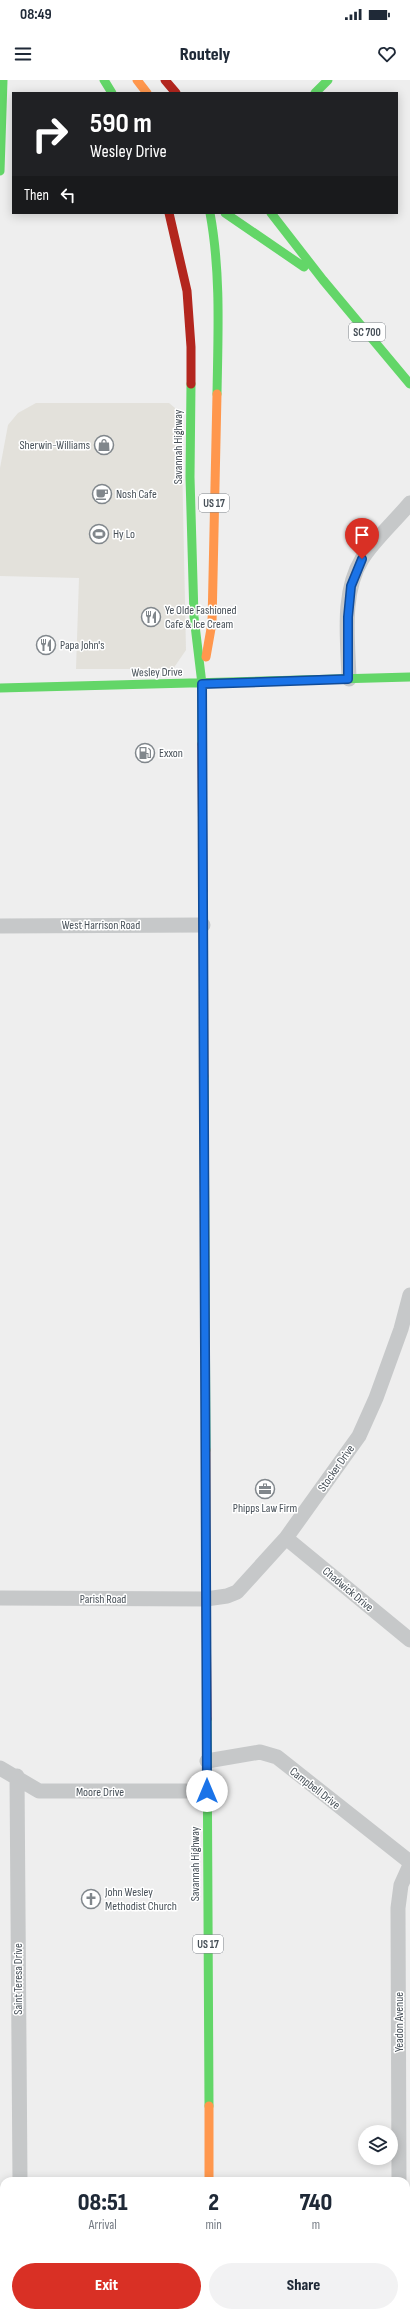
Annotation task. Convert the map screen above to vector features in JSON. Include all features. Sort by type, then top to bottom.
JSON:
[{"type":"main road","points":[[0,171],[3,80]]},
{"type":"main road","points":[[104,80],[111,92]]},
{"type":"main road","points":[[136,80],[146,92]]},
{"type":"main road","points":[[165,80],[175,92]]},
{"type":"main road","points":[[316,92],[328,80]]},
{"type":"main road","name":"Savannah Highway","points":[[169,214],[186,291],[191,347],[190,477],[194,618],[202,684],[209,2177]]},
{"type":"main road","name":"Savannah Highway","points":[[202,684],[212,623],[218,321],[216,246],[210,214]]},
{"type":"main road","name":"SC 700","points":[[226,214],[323,280]]},
{"type":"main road","name":"SC 700","points":[[272,214],[323,280],[410,384]]},
{"type":"main road","name":"Wesley Drive","points":[[0,688],[202,684],[410,677]]},
{"type":"street","points":[[348,679],[348,617],[351,586],[362,559],[410,503]]},
{"type":"street","name":"West Harrison Road","points":[[0,926],[203,925]]},
{"type":"street","name":"Stocker Drive","points":[[206,1599],[227,1596],[236,1592],[286,1538],[358,1436],[376,1398],[401,1329],[410,1295]]},
{"type":"street","name":"Chadwick Drive","points":[[286,1538],[410,1640]]},
{"type":"street","name":"Parish Road","points":[[0,1598],[206,1599]]},
{"type":"street","name":"Campbell Drive","points":[[207,1761],[260,1752],[277,1757],[410,1863]]},
{"type":"street","name":"Moore Drive","points":[[0,1768],[16,1776],[39,1791],[207,1791]]},
{"type":"street","name":"Saint Teresa Drive","points":[[16,1776],[20,2177]]},
{"type":"street","name":"Yeadon Avenue","points":[[400,2177],[405,2111],[398,1908],[401,1885],[410,1863]]},
{"type":"shaded area","points":[[36,403],[169,403],[181,413],[186,650],[173,669],[76,669],[79,578],[0,576],[0,468],[8,425],[18,413]]},
{"type":"traffic: fast","points":[[0,171],[3,80]]},
{"type":"traffic: fast","points":[[104,80],[111,92]]},
{"type":"traffic: fast","points":[[316,92],[328,80]]},
{"type":"traffic: fast","points":[[210,214],[214,236],[217,281],[217,394]]},
{"type":"traffic: fast","points":[[226,214],[304,267]]},
{"type":"traffic: fast","points":[[272,214],[323,280],[410,384]]},
{"type":"traffic: fast","points":[[191,384],[190,477],[194,617],[202,684],[202,744]]},
{"type":"traffic: fast","points":[[0,688],[410,677]]},
{"type":"traffic: fast","points":[[204,1076],[206,1450]]},
{"type":"traffic: fast","points":[[207,1719],[209,2106]]},
{"type":"traffic: slow","points":[[137,80],[146,92]]},
{"type":"traffic: slow","points":[[206,657],[212,623],[217,394]]},
{"type":"traffic: slow","points":[[203,891],[204,1076]]},
{"type":"traffic: slow","points":[[206,1450],[206,1584]]},
{"type":"traffic: slow","points":[[209,2106],[209,2177]]},
{"type":"traffic: jam","points":[[165,80],[175,92]]},
{"type":"traffic: jam","points":[[169,214],[187,291],[191,347],[191,384]]},
{"type":"traffic: jam","points":[[202,744],[203,891]]},
{"type":"traffic: jam","points":[[206,1584],[207,1719]]},
{"type":"place","name":"Sherwin-Williams","points":[[104,445]]},
{"type":"place","name":"Nosh Cafe","points":[[102,494]]},
{"type":"place","name":"Hy Lo","points":[[99,534]]},
{"type":"place","name":"Ye Olde Fashioned Cafe & Ice Cream","points":[[151,617]]},
{"type":"place","name":"Papa John's","points":[[46,645]]},
{"type":"place","name":"Exxon","points":[[145,753]]},
{"type":"place","name":"Phipps Law Firm","points":[[265,1489]]},
{"type":"place","name":"John Wesley Methodist Church","points":[[91,1899]]},
{"type":"route","points":[[207,1791],[202,684],[348,679],[348,617],[351,586],[362,559]]}]
